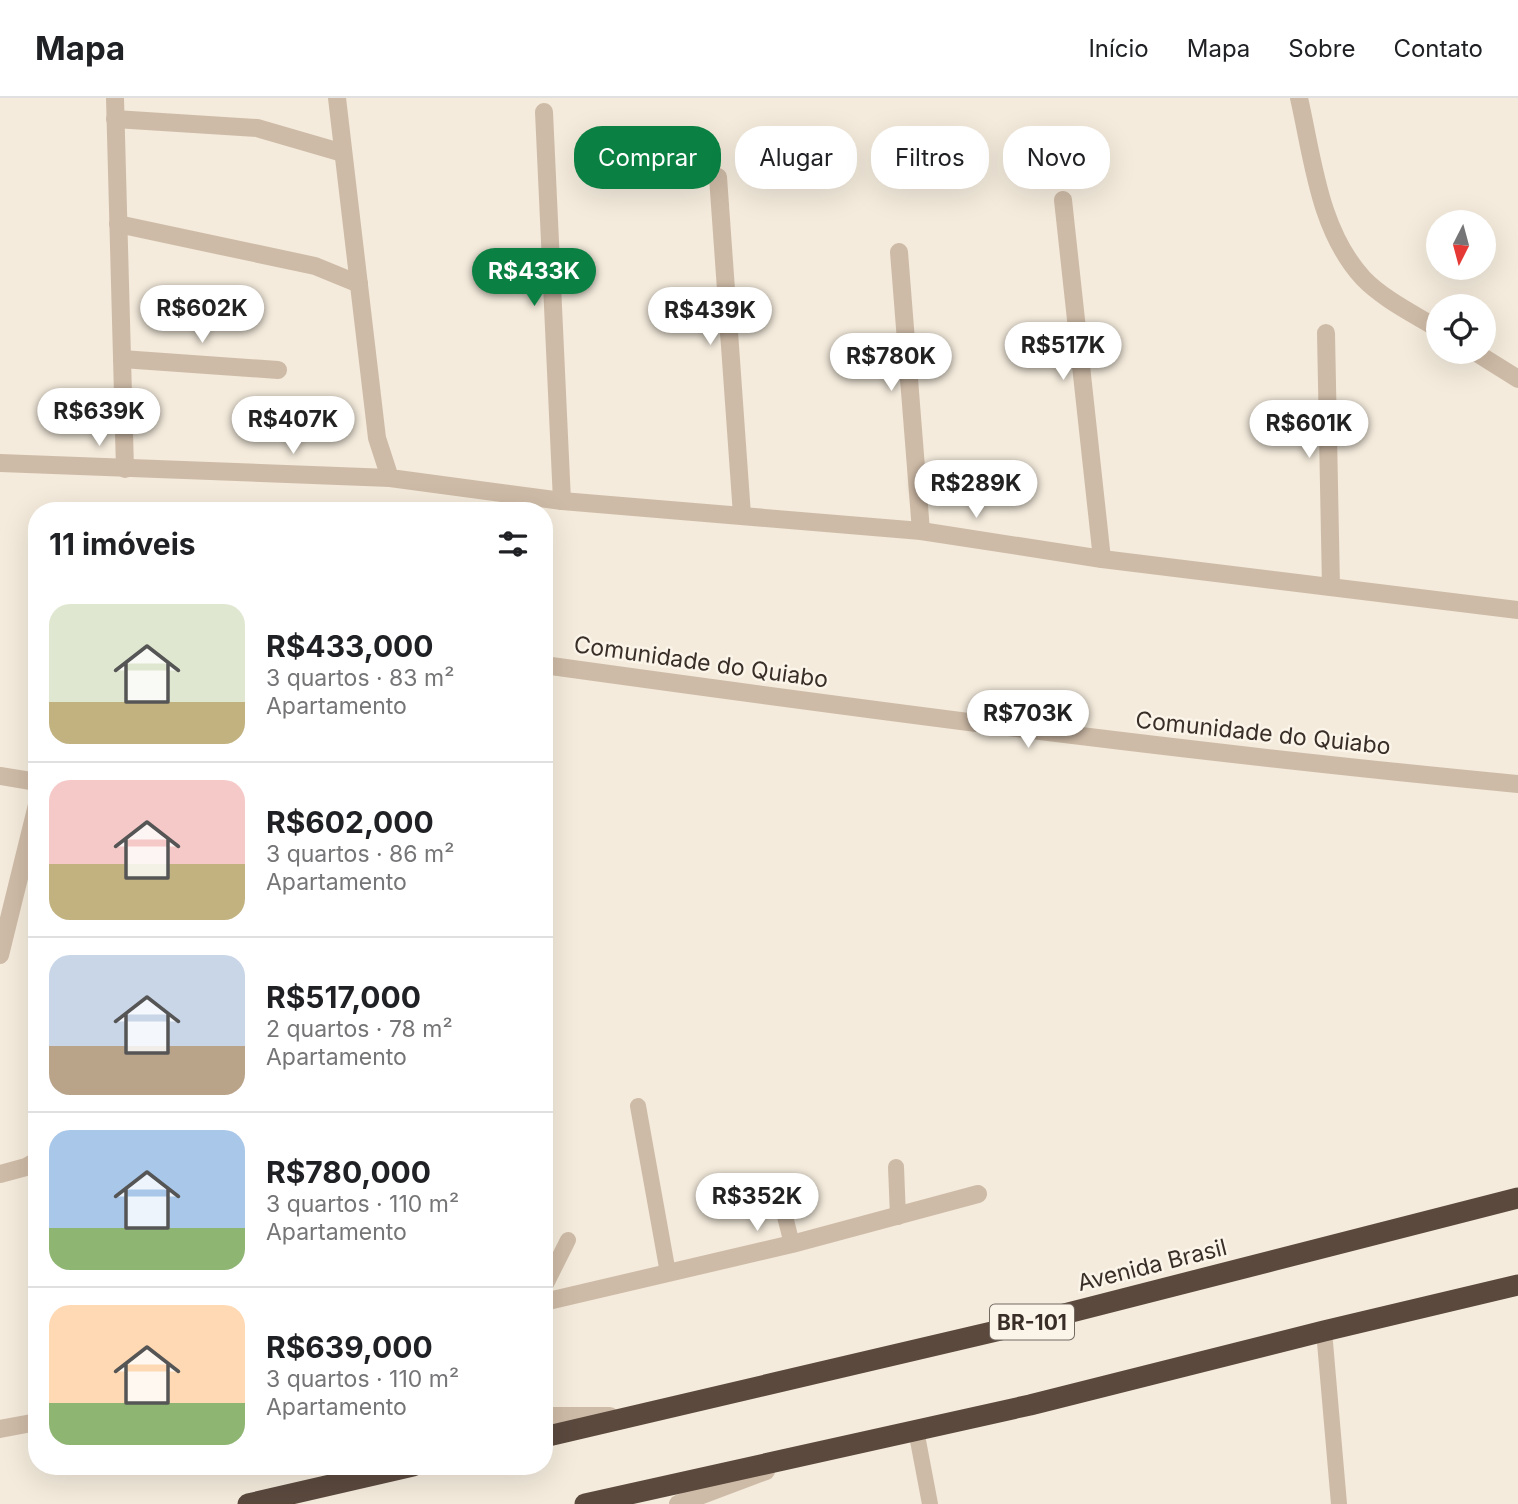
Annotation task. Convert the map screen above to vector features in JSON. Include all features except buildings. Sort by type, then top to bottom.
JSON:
[{"type":"highway","name":"Avenida Brasil","points":[[553,1435],[1009,1328],[1518,1198]]},
{"type":"highway","points":[[585,1504],[1030,1405],[1518,1285]]},
{"type":"highway","points":[[248,1504],[375,1475]]},
{"type":"street","points":[[115,98],[125,469]]},
{"type":"street","points":[[337,98],[377,438],[390,478]]},
{"type":"street","points":[[1300,98],[1320,195],[1330,226],[1344,254],[1364,279],[1426,321]]},
{"type":"street","points":[[544,112],[562,501]]},
{"type":"street","points":[[115,119],[257,128],[343,153]]},
{"type":"street","points":[[719,189],[742,515]]},
{"type":"street","points":[[1063,200],[1102,559]]},
{"type":"street","points":[[118,224],[315,266],[359,284]]},
{"type":"street","points":[[899,252],[921,531]]},
{"type":"street","points":[[1326,333],[1331,587]]},
{"type":"street","points":[[122,359],[278,370]]},
{"type":"street","points":[[1494,364],[1518,379]]},
{"type":"street","points":[[0,463],[390,478],[562,501],[921,531],[1102,559],[1518,610]]},
{"type":"street","name":"Comunidade do Quiabo","points":[[553,667],[1059,734],[1299,763],[1518,784]]},
{"type":"street","points":[[0,776],[28,781]]},
{"type":"street","points":[[0,955],[28,841]]},
{"type":"street","points":[[0,1174],[28,1166]]},
{"type":"street","points":[[553,1300],[792,1244],[978,1194]]},
{"type":"street","name":"Avenida Brasil","points":[[553,1416],[635,1416]]},
{"type":"street","points":[[0,1429],[28,1424]]},
{"type":"street","points":[[678,1504],[820,1451]]},
{"type":"lane","points":[[638,1107],[668,1273]]},
{"type":"lane","points":[[896,1167],[898,1217]]},
{"type":"lane","points":[[777,1185],[792,1244]]},
{"type":"lane","points":[[553,1270],[568,1240]]},
{"type":"lane","points":[[1324,1331],[1339,1504]]},
{"type":"lane","points":[[916,1430],[930,1504]]}]
